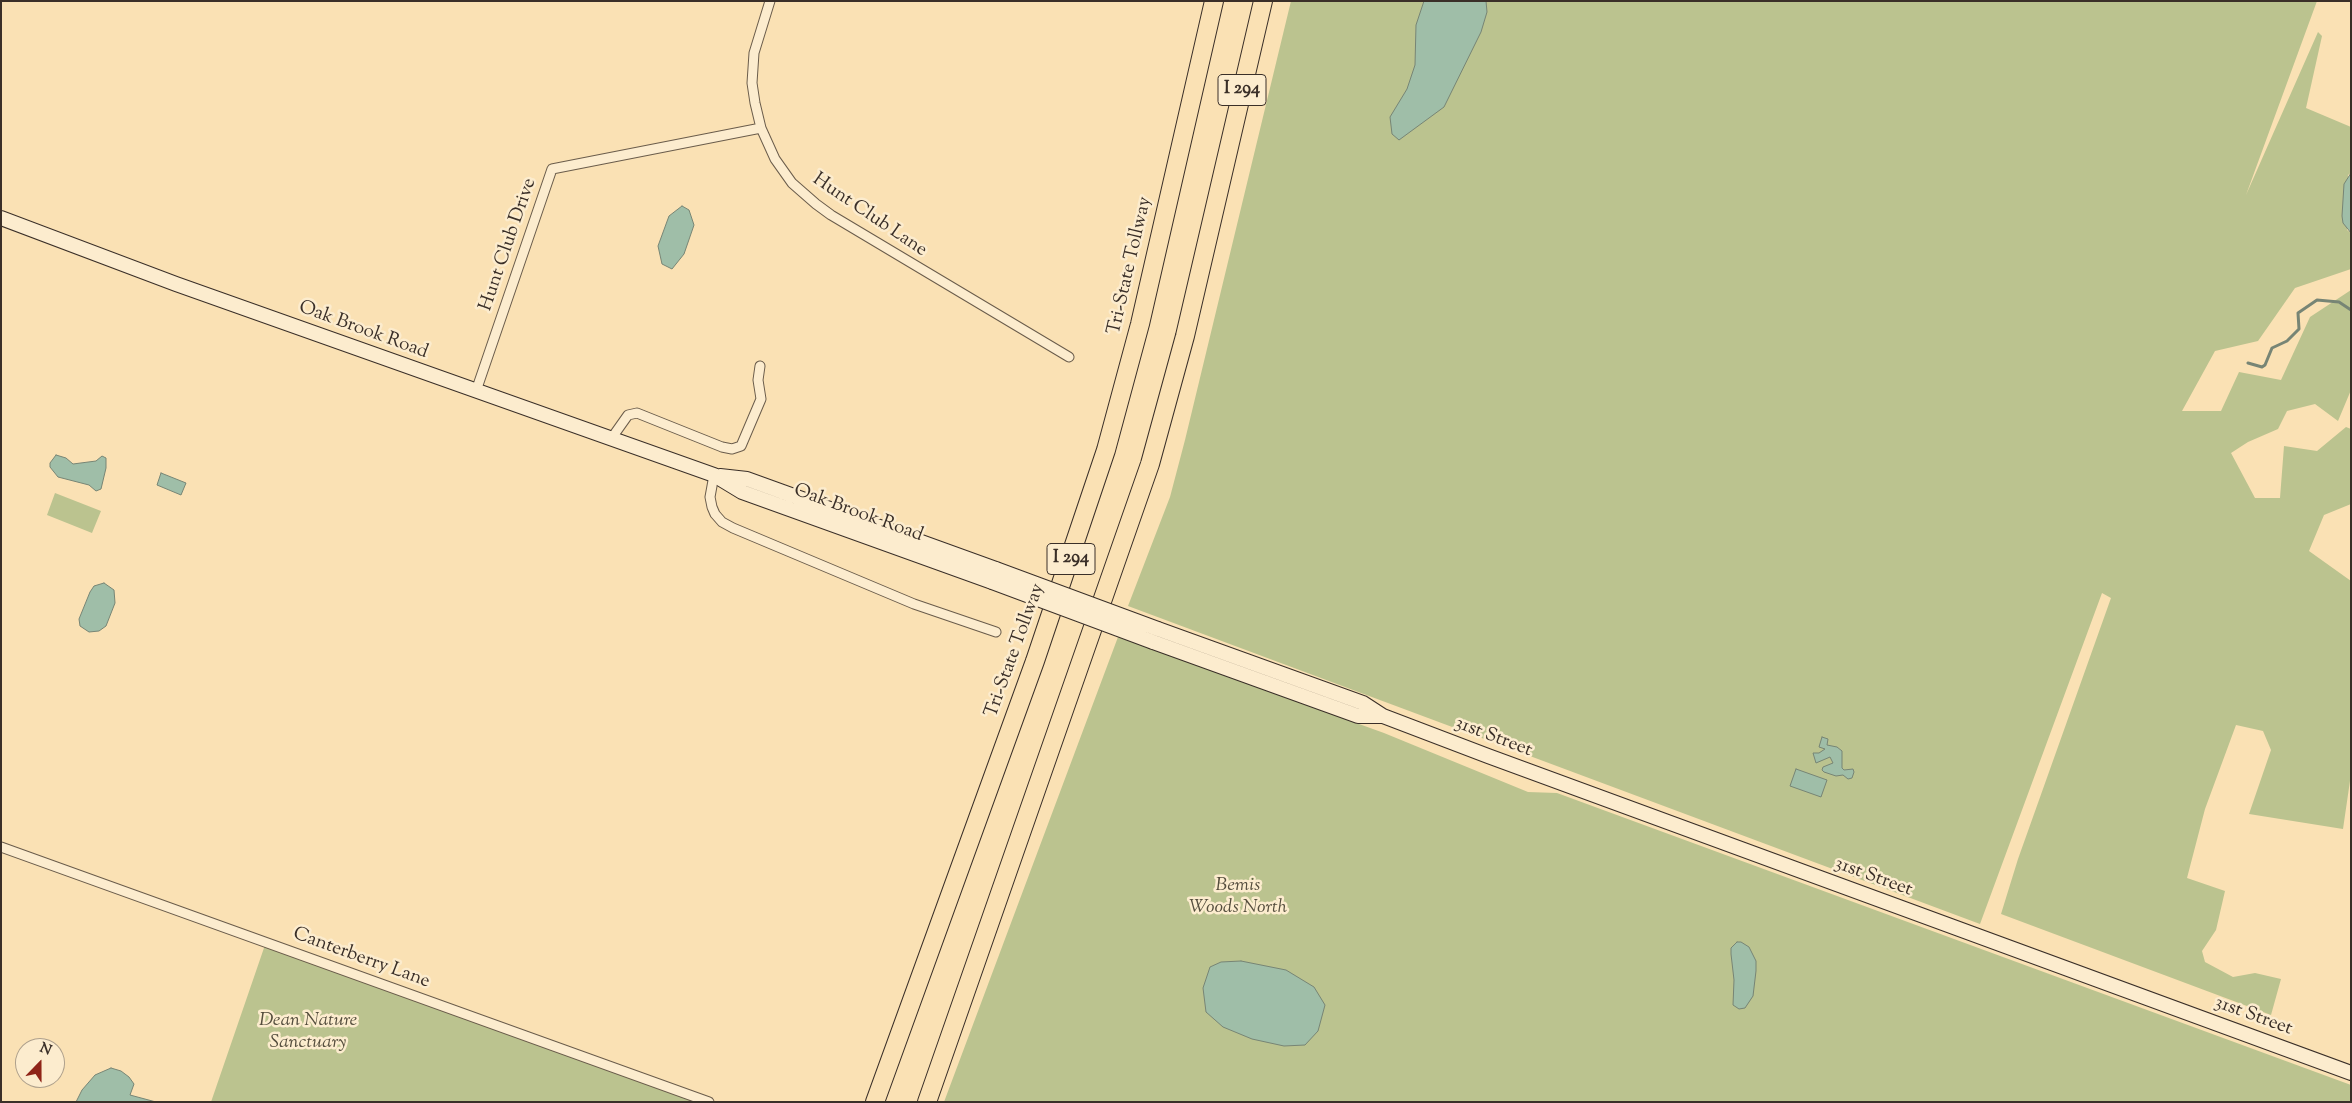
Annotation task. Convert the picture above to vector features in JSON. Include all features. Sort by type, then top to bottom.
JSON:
[{"type":"highway","name":"Tri-State Tollway","points":[[875,1102],[1038,653],[1103,459],[1140,324],[1214,1]]},
{"type":"highway","name":"I 294","points":[[928,1102],[1150,464],[1185,336],[1263,1]]},
{"type":"main road","name":"Oak Brook Road","points":[[1,218],[169,282],[611,439],[714,475],[747,479],[994,576]]},
{"type":"main road","name":"31st Street","points":[[994,576],[1155,635],[1363,703],[1383,716],[2351,1073]]},
{"type":"street","name":"Hunt Club Lane","points":[[770,1],[756,42],[752,72],[754,103],[761,128],[783,171],[800,191],[816,204],[953,290],[1070,357]]},
{"type":"street","name":"Hunt Club Drive","points":[[476,391],[552,169],[761,128]]},
{"type":"street","points":[[611,439],[628,415],[637,414],[722,447],[732,450],[741,446],[761,399],[758,380],[760,366]]},
{"type":"street","points":[[714,475],[710,497],[715,514],[722,522],[914,604],[996,632]]},
{"type":"street","name":"Canterberry Lane","points":[[1,847],[709,1102]]},
{"type":"green space","points":[[1291,1],[2317,1],[2246,195],[2318,32],[2322,36],[2306,108],[2351,127],[2351,173],[2348,175],[2347,230],[2351,233],[2351,269],[2295,288],[2258,341],[2215,351],[2182,411],[2221,411],[2239,372],[2281,380],[2310,317],[2351,290],[2351,390],[2338,421],[2315,404],[2287,411],[2278,429],[2248,442],[2231,453],[2255,498],[2280,498],[2284,446],[2317,451],[2346,427],[2351,429],[2351,504],[2324,515],[2309,551],[2351,581],[2351,774],[2343,829],[2249,814],[2271,750],[2263,731],[2236,725],[2205,809],[2187,878],[2225,891],[2216,930],[2202,951],[2205,962],[2233,977],[2255,973],[2281,979],[2271,1015],[2001,914],[2018,859],[2111,598],[2102,593],[1980,924],[1128,606],[1170,497]]},
{"type":"green space","points":[[55,493],[101,511],[92,533],[47,515]]},
{"type":"green space","name":"Bemis Woods North","points":[[1118,637],[1384,733],[1528,792],[1557,793],[2351,1085],[2351,1102],[944,1102]]},
{"type":"green space","name":"Dean Nature Sanctuary","points":[[265,945],[698,1102],[211,1102]]},
{"type":"shaded area","points":[[1424,1],[1486,1],[1487,12],[1481,32],[1444,107],[1399,140],[1392,134],[1390,117],[1407,89],[1415,65],[1416,25]]},
{"type":"shaded area","points":[[2351,173],[2351,233],[2343,223],[2342,216],[2344,184]]},
{"type":"shaded area","points":[[682,206],[689,210],[694,225],[684,254],[672,269],[662,264],[658,246],[669,216]]},
{"type":"shaded area","points":[[56,455],[66,458],[73,464],[96,461],[102,456],[106,458],[106,468],[101,489],[96,491],[89,485],[58,477],[50,467],[50,463]]},
{"type":"shaded area","points":[[161,473],[186,483],[181,495],[157,485]]},
{"type":"shaded area","points":[[104,583],[114,590],[115,603],[106,626],[99,631],[89,632],[80,626],[79,619],[94,586]]},
{"type":"shaded area","points":[[1822,737],[1828,739],[1827,745],[1837,747],[1842,751],[1842,768],[1844,770],[1853,769],[1852,778],[1848,779],[1843,775],[1836,776],[1824,772],[1822,770],[1823,767],[1833,763],[1830,757],[1816,763],[1813,753],[1819,753],[1825,749],[1819,747]]},
{"type":"shaded area","points":[[1796,769],[1827,780],[1821,797],[1790,786]]},
{"type":"shaded area","points":[[1737,942],[1741,942],[1749,947],[1756,961],[1753,996],[1745,1008],[1739,1009],[1733,1005],[1734,980],[1731,954],[1731,948]]},
{"type":"shaded area","points":[[1241,961],[1286,970],[1314,987],[1325,1005],[1318,1031],[1305,1045],[1284,1046],[1252,1039],[1223,1027],[1206,1012],[1203,988],[1210,967],[1221,962]]},
{"type":"shaded area","points":[[111,1068],[121,1071],[134,1084],[130,1095],[156,1102],[76,1102],[82,1090],[95,1075]]},
{"type":"waterway","points":[[2248,363],[2262,367],[2265,365],[2272,348],[2287,341],[2299,329],[2298,313],[2317,300],[2339,302],[2351,310]]}]
